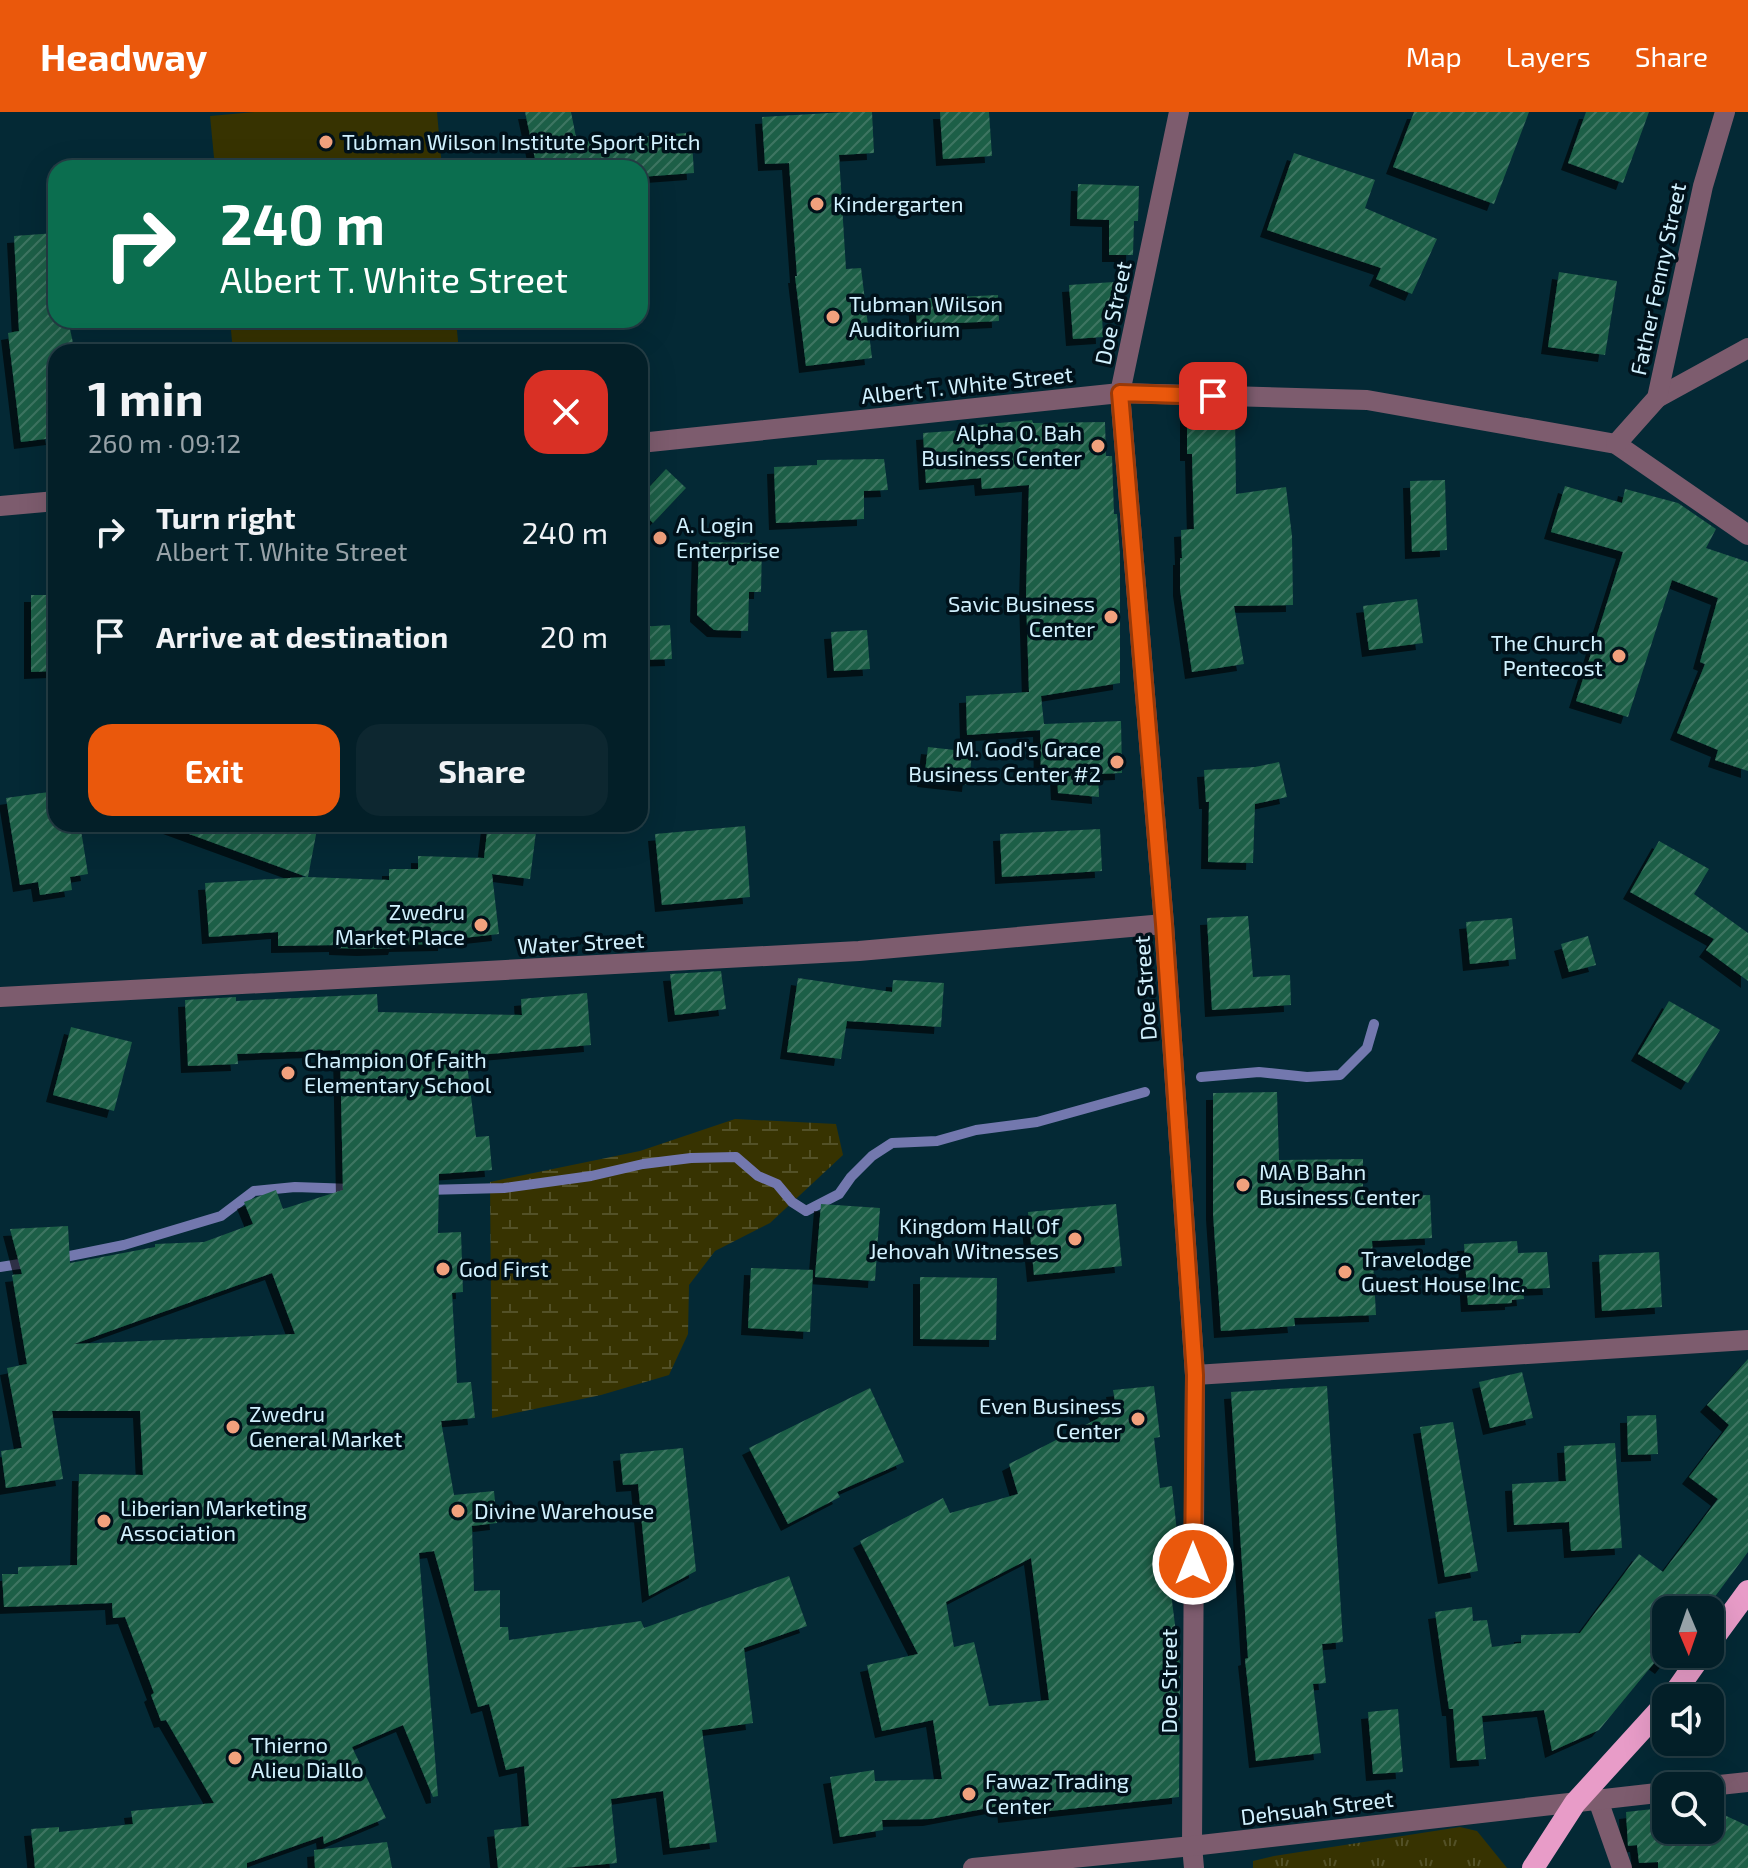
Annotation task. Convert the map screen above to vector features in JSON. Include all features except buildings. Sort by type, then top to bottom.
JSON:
[{"type":"highway","points":[[1724,1624],[1748,1591]]},
{"type":"highway","points":[[1533,1868],[1575,1803],[1652,1718]]},
{"type":"street","name":"Doe Street","points":[[1179,112],[1120,393],[1164,924],[1195,1375],[1194,1868]]},
{"type":"street","name":"Father Fenny Street","points":[[1616,444],[1657,398],[1703,186],[1725,112]]},
{"type":"street","points":[[1657,398],[1748,348]]},
{"type":"street","name":"Albert T. White Street","points":[[648,442],[1120,393],[1367,400],[1616,444],[1748,535]]},
{"type":"street","points":[[0,506],[48,502]]},
{"type":"street","name":"Water Street","points":[[0,997],[859,951],[1164,924]]},
{"type":"street","points":[[1195,1375],[1748,1340]]},
{"type":"street","points":[[1724,1785],[1748,1782]]},
{"type":"street","name":"Dehsuah Street","points":[[973,1868],[1652,1794]]},
{"type":"street","points":[[1598,1800],[1622,1868]]},
{"type":"green space","name":"Tubman Wilson Institute Sport Pitch","points":[[254,112],[437,112],[441,160],[214,160],[210,116]]},
{"type":"green space","points":[[231,328],[457,328],[458,344],[232,344]]},
{"type":"green space","points":[[735,1119],[836,1124],[843,1155],[770,1223],[715,1251],[689,1285],[688,1334],[669,1375],[601,1395],[492,1418],[490,1182],[640,1151]]},
{"type":"green space","points":[[1460,1827],[1477,1831],[1507,1868],[1253,1868],[1253,1861],[1274,1856]]},
{"type":"waterway","points":[[1201,1077],[1259,1072],[1307,1077],[1340,1075],[1367,1048],[1374,1024]]},
{"type":"waterway","points":[[425,1190],[504,1188],[591,1176],[643,1164],[736,1157],[758,1176],[777,1184],[792,1202],[806,1211],[839,1194],[872,1156],[892,1143],[937,1141],[976,1130],[1037,1122],[1145,1092]]},
{"type":"waterway","points":[[60,1258],[124,1245],[221,1216],[254,1191],[295,1187],[353,1189]]},
{"type":"waterway","points":[[0,1267],[32,1262]]},
{"type":"place","name":"Tubman Wilson Institute Sport Pitch","points":[[326,142]]},
{"type":"place","name":"Kindergarten","points":[[817,204]]},
{"type":"place","name":"Tubman Wilson Auditorium","points":[[833,317]]},
{"type":"place","name":"Alpha O. Bah Business Center","points":[[1098,446]]},
{"type":"place","name":"A. Login Enterprise","points":[[660,538]]},
{"type":"place","name":"Savic Business Center","points":[[1111,617]]},
{"type":"place","name":"The Church Pentecost","points":[[1619,656]]},
{"type":"place","name":"M. God's Grace Business Center #2","points":[[1117,762]]},
{"type":"place","name":"Zwedru Market Place","points":[[481,925]]},
{"type":"place","name":"Champion Of Faith Elementary School","points":[[288,1073]]},
{"type":"place","name":"MA B Bahn Business Center","points":[[1243,1185]]},
{"type":"place","name":"Kingdom Hall Of Jehovah Witnesses","points":[[1075,1239]]},
{"type":"place","name":"God First","points":[[443,1269]]},
{"type":"place","name":"Travelodge Guest House Inc.","points":[[1345,1272]]},
{"type":"place","name":"Even Business Center","points":[[1138,1419]]},
{"type":"place","name":"Zwedru General Market","points":[[233,1427]]},
{"type":"place","name":"Divine Warehouse","points":[[458,1511]]},
{"type":"place","name":"Liberian Marketing Association","points":[[104,1521]]},
{"type":"place","name":"Thierno Alieu Diallo","points":[[235,1758]]},
{"type":"place","name":"Fawaz Trading Center","points":[[969,1794]]},
{"type":"route","points":[[1193,1564],[1195,1375],[1164,924],[1120,393],[1213,396]]}]
